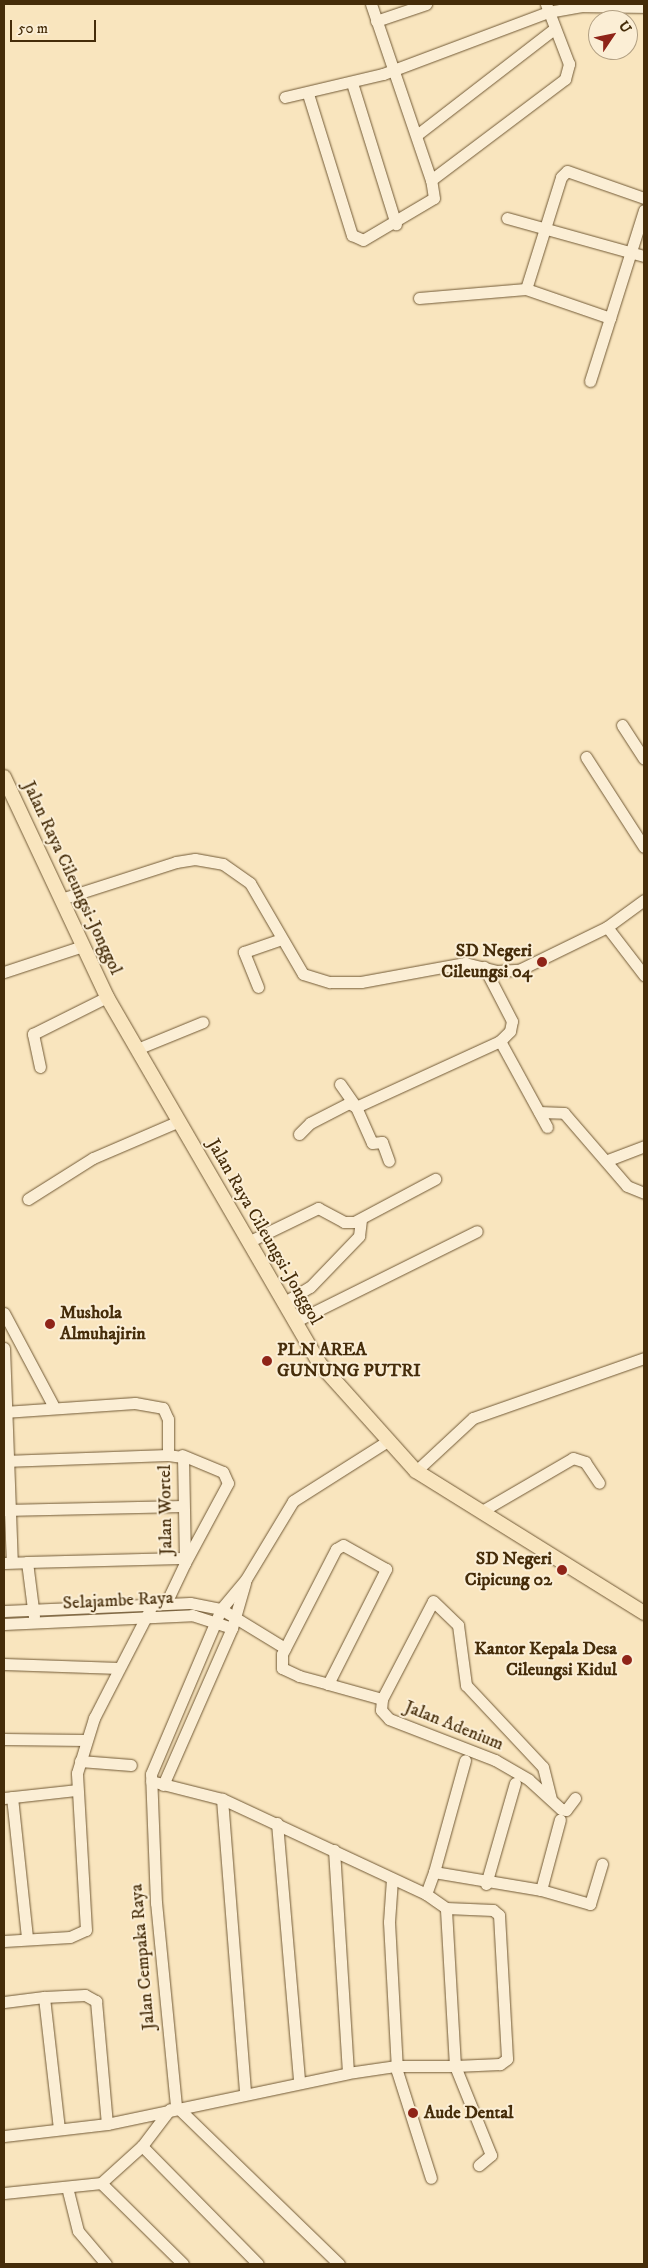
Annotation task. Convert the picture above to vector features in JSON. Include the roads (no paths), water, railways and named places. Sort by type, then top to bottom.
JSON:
[{"type":"main road","name":"Jalan Raya Cileungsi-Jonggol","points":[[4,777],[107,997],[177,1122],[319,1363],[386,1442],[416,1472],[642,1609]]},
{"type":"street","points":[[308,94],[352,235],[363,240],[396,224],[434,198],[432,180],[418,134],[371,4]]},
{"type":"street","points":[[376,21],[426,4]]},
{"type":"street","points":[[285,97],[308,94],[395,70],[547,8],[595,6],[644,7]]},
{"type":"street","points":[[432,180],[565,79],[569,64],[547,8]]},
{"type":"street","points":[[418,134],[554,28]]},
{"type":"street","points":[[352,83],[396,224]]},
{"type":"street","points":[[526,289],[545,228],[568,171],[644,198]]},
{"type":"street","points":[[590,381],[644,210]]},
{"type":"street","points":[[506,218],[545,228],[629,255],[644,256]]},
{"type":"street","points":[[419,298],[526,289],[610,318]]},
{"type":"street","points":[[622,724],[644,759]]},
{"type":"street","points":[[586,757],[644,847]]},
{"type":"street","points":[[61,899],[176,862],[210,861],[244,876],[302,974],[330,982],[381,978],[445,965],[518,970],[607,927],[644,900]]},
{"type":"street","points":[[607,927],[644,976]]},
{"type":"street","points":[[258,988],[244,952],[281,939]]},
{"type":"street","points":[[4,972],[83,946]]},
{"type":"street","points":[[356,1107],[500,1041],[510,1031],[512,1021],[484,968]]},
{"type":"street","points":[[40,1067],[32,1034],[107,997]]},
{"type":"street","points":[[137,1049],[203,1022]]},
{"type":"street","points":[[500,1041],[547,1127]]},
{"type":"street","points":[[340,1084],[356,1107],[371,1141],[382,1142],[389,1161]]},
{"type":"street","points":[[299,1134],[310,1123],[349,1103],[356,1107]]},
{"type":"street","points":[[539,1112],[564,1113],[608,1160],[627,1186],[644,1193]]},
{"type":"street","points":[[28,1199],[93,1158],[177,1122]]},
{"type":"street","points":[[608,1160],[644,1146]]},
{"type":"street","points":[[248,1242],[318,1208],[344,1222],[361,1220],[435,1179]]},
{"type":"street","points":[[283,1303],[310,1287],[359,1236],[361,1220]]},
{"type":"street","points":[[294,1322],[476,1231]]},
{"type":"street","points":[[4,1314],[53,1405]]},
{"type":"street","points":[[4,1348],[8,1563],[183,1560],[228,1483],[223,1472],[182,1456]]},
{"type":"street","points":[[416,1472],[473,1418],[644,1358]]},
{"type":"street","name":"Jalan Wortel","points":[[4,1412],[53,1405],[159,1405],[168,1418],[168,1455],[182,1456],[183,1560],[166,1603]]},
{"type":"street","points":[[386,1442],[293,1502],[246,1579],[221,1610],[152,1774],[222,1799],[277,1823],[392,1879],[486,1884],[541,1890],[590,1904],[602,1864]]},
{"type":"street","points":[[5,1461],[168,1455]]},
{"type":"street","points":[[482,1511],[573,1458],[584,1462],[599,1483]]},
{"type":"street","points":[[6,1510],[183,1506]]},
{"type":"street","points":[[285,1648],[339,1545],[384,1566],[328,1684]]},
{"type":"street","points":[[27,1562],[35,1622]]},
{"type":"street","points":[[165,1778],[234,1622],[246,1579]]},
{"type":"street","points":[[382,1700],[433,1601],[458,1624],[466,1685],[543,1767],[551,1798]]},
{"type":"street","points":[[4,1611],[166,1603],[221,1610],[234,1622]]},
{"type":"street","points":[[4,1941],[27,1938],[70,1937],[86,1930],[77,1777],[85,1740],[119,1668],[152,1605]]},
{"type":"street","name":"Selajambe Raya","points":[[4,1624],[146,1619],[192,1615],[216,1621],[234,1622],[285,1648]]},
{"type":"street","name":"Jalan Adenium","points":[[285,1648],[280,1663],[284,1671],[382,1700],[381,1710],[389,1718],[495,1760],[551,1798],[563,1810],[575,1798]]},
{"type":"street","points":[[4,1664],[119,1668]]},
{"type":"street","points":[[4,1739],[85,1740]]},
{"type":"street","points":[[465,1760],[430,1882],[446,1908],[456,2072],[491,2155],[479,2164]]},
{"type":"street","points":[[27,1938],[8,1797],[77,1777],[131,1765]]},
{"type":"street","name":"Jalan Cempaka Raya","points":[[152,1774],[150,1804],[173,2108]]},
{"type":"street","points":[[486,1884],[515,1783]]},
{"type":"street","points":[[222,1799],[245,2092]]},
{"type":"street","points":[[541,1890],[560,1819]]},
{"type":"street","points":[[277,1823],[299,2082]]},
{"type":"street","points":[[334,1850],[348,2073]]},
{"type":"street","points":[[392,1879],[389,1922],[396,2068],[399,2083],[430,2178]]},
{"type":"street","points":[[4,2136],[107,2124],[245,2092],[348,2073],[396,2068],[456,2072],[500,2064],[507,2060],[499,1915],[494,1910],[446,1908]]},
{"type":"street","points":[[4,2002],[44,1997],[85,1995],[96,2001],[107,2124]]},
{"type":"street","points":[[44,1997],[59,2129]]},
{"type":"street","points":[[4,2193],[101,2183],[142,2146],[173,2108]]},
{"type":"street","points":[[173,2108],[339,2264]]},
{"type":"street","points":[[142,2146],[258,2264]]},
{"type":"street","points":[[101,2183],[183,2264]]},
{"type":"street","points":[[67,2187],[78,2231],[106,2264]]},
{"type":"place","name":"SD Negeri Cileungsi 04","points":[[542,962]]},
{"type":"place","name":"Mushola Almuhajirin","points":[[50,1324]]},
{"type":"place","name":"PLN AREA GUNUNG PUTRI","points":[[267,1361]]},
{"type":"place","name":"SD Negeri Cipicung 02","points":[[562,1570]]},
{"type":"place","name":"Kantor Kepala Desa Cileungsi Kidul","points":[[627,1660]]},
{"type":"place","name":"Aude Dental","points":[[413,2113]]}]
